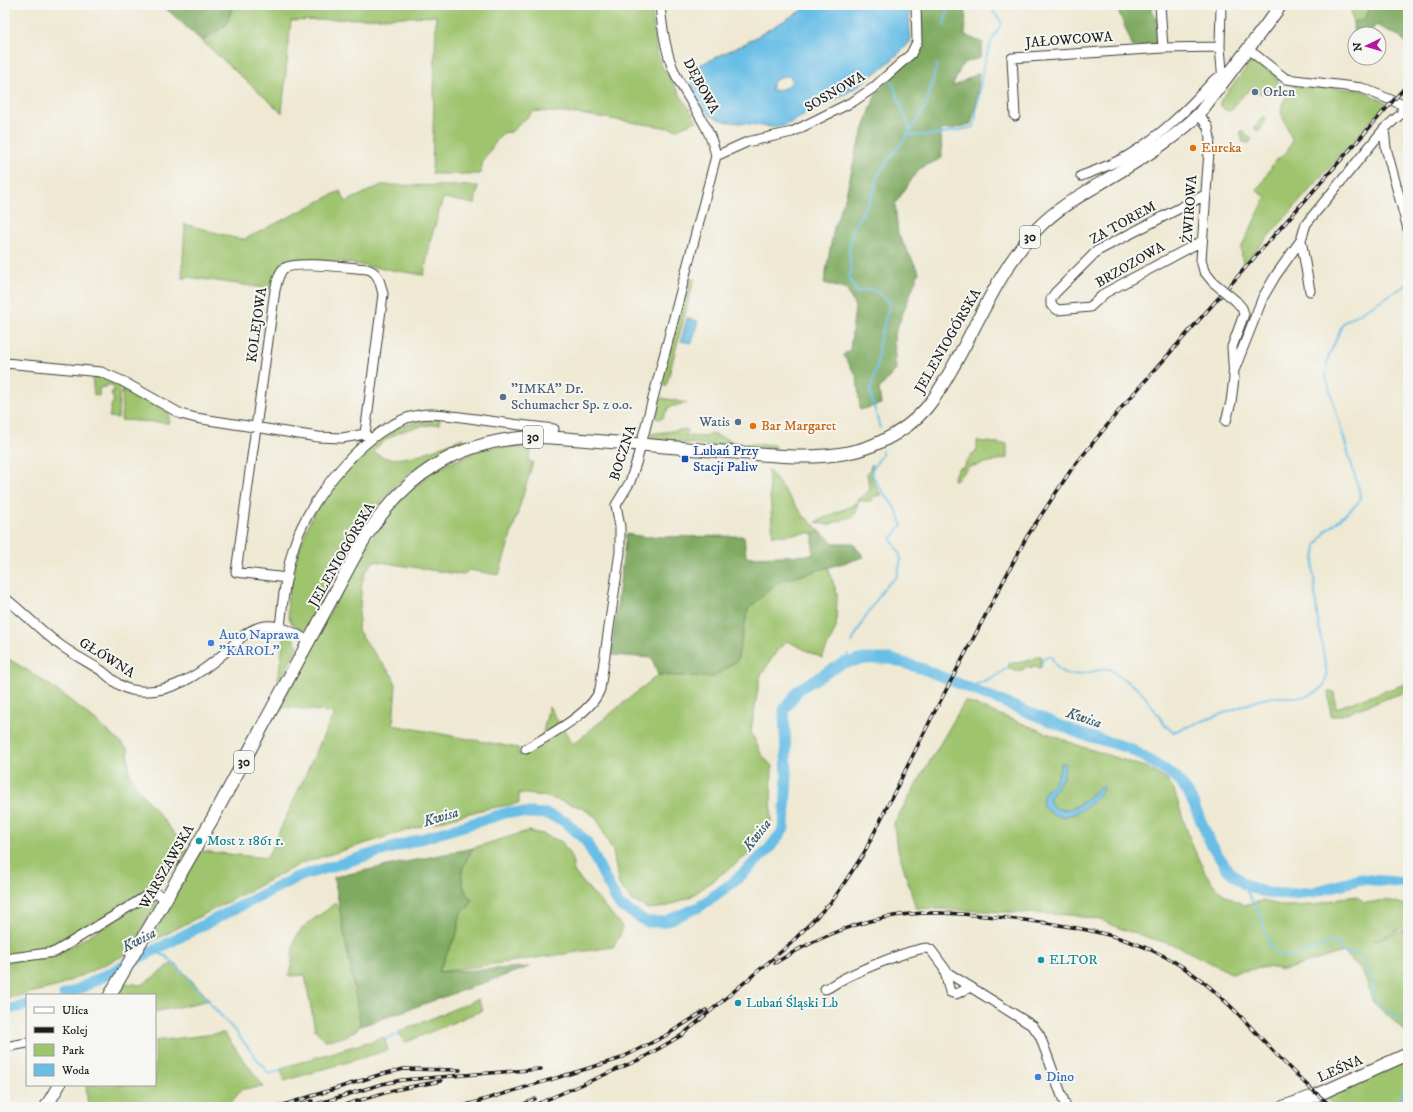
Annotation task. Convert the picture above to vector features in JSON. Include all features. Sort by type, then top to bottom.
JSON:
[{"type":"main road","name":"30","points":[[1248,49],[1281,5]]},
{"type":"main road","name":"JELENIOGÓRSKA","points":[[214,816],[374,524],[394,498],[407,485],[429,468],[469,448],[508,439],[543,437],[737,452],[812,456],[848,453],[864,448],[898,432],[914,421],[932,401],[948,377],[1008,268],[1023,245],[1040,225],[1062,207],[1131,165],[1183,130],[1199,114],[1222,79],[1248,49]]},
{"type":"main road","name":"WARSZAWSKA","points":[[111,994],[214,816]]},
{"type":"main road","name":"LEŚNA","points":[[1283,1107],[1303,1104],[1408,1054]]},
{"type":"main road","points":[[46,1107],[58,1086]]},
{"type":"street","name":"DĘBOWA","points":[[660,5],[666,43],[674,70],[714,141],[716,156]]},
{"type":"street","name":"SOSNOWA","points":[[716,156],[747,142],[792,132],[854,101],[873,88],[911,54],[917,42],[916,5]]},
{"type":"street","points":[[1160,5],[1163,48]]},
{"type":"street","points":[[1081,176],[1127,156],[1143,146],[1178,119],[1214,80],[1222,79],[1220,46],[1221,5]]},
{"type":"street","name":"JAŁOWCOWA","points":[[1015,116],[1012,58],[1163,48],[1220,46]]},
{"type":"street","points":[[1226,421],[1231,402],[1233,372],[1263,297],[1276,275],[1301,240],[1306,224],[1384,129],[1406,107],[1362,88],[1286,79],[1248,49]]},
{"type":"street","name":"ŻWIROWA","points":[[1199,114],[1208,127],[1210,138],[1202,241],[1203,268],[1213,282],[1236,301],[1242,308],[1244,314],[1232,347],[1233,372]]},
{"type":"street","points":[[1384,129],[1386,148],[1408,229]]},
{"type":"street","name":"BOCZNA","points":[[526,749],[582,712],[596,699],[599,694],[609,640],[620,552],[620,527],[616,505],[630,482],[642,444],[716,156]]},
{"type":"street","name":"ZA TOREM","points":[[1051,305],[1051,299],[1055,293],[1097,251],[1205,195]]},
{"type":"street","points":[[1301,240],[1310,291]]},
{"type":"street","name":"BRZOZOWA","points":[[1051,305],[1058,310],[1090,307],[1105,293],[1202,241]]},
{"type":"street","name":"KOLEJOWA","points":[[287,578],[236,572],[275,290],[279,274],[290,266],[315,265],[373,271],[378,275],[383,294],[368,437]]},
{"type":"street","points":[[5,363],[101,372],[122,381],[181,414],[318,436],[342,438],[368,437]]},
{"type":"street","points":[[280,627],[287,578],[294,544],[310,510],[323,491],[368,437],[400,421],[421,415],[442,414],[554,429]]},
{"type":"street","name":"GŁÓWNA","points":[[5,598],[61,646],[115,682],[131,690],[145,692],[179,684],[195,676],[252,630],[264,626],[280,627],[310,642]]},
{"type":"street","points":[[5,959],[52,954],[148,895],[157,894],[165,902]]},
{"type":"street","points":[[825,989],[887,960],[910,951],[927,948],[931,950],[948,973],[1033,1026],[1040,1036],[1066,1107]]},
{"type":"street","points":[[943,966],[950,992],[956,994],[971,987]]},
{"type":"street","points":[[5,1047],[26,1043]]},
{"type":"green space","points":[[162,5],[230,5],[231,10],[227,24],[202,41]]},
{"type":"green space","points":[[230,5],[651,5],[656,49],[663,68],[697,121],[676,129],[579,114],[534,111],[511,132],[503,133],[499,137],[483,161],[480,174],[432,174],[436,16],[291,21],[282,113],[202,41],[227,24],[231,10]]},
{"type":"green space","points":[[928,5],[972,5],[966,7],[965,35],[983,43],[980,58],[963,63],[952,87],[979,73],[977,100],[971,124],[941,130],[942,158],[919,169],[895,204],[898,234],[919,272],[894,336],[896,370],[879,389],[881,404],[860,410],[857,377],[843,355],[850,350],[855,307],[847,290],[824,283],[834,227],[846,195],[856,152],[876,93],[913,55],[919,16]]},
{"type":"green space","points":[[1114,5],[1152,5],[1152,12],[1157,19],[1158,45],[1133,47],[1118,10]]},
{"type":"green space","points":[[1350,5],[1372,5],[1364,21],[1353,22]]},
{"type":"green space","points":[[1372,5],[1408,5],[1408,45],[1399,36],[1387,30],[1387,26],[1353,26],[1353,22],[1364,20]]},
{"type":"green space","points":[[1252,61],[1260,64],[1277,77],[1278,83],[1269,95],[1263,91],[1261,94],[1252,87],[1245,93],[1232,110],[1226,110],[1221,106],[1220,101]]},
{"type":"green space","points":[[1294,85],[1361,90],[1387,103],[1243,265],[1241,248],[1266,197],[1257,191],[1275,161],[1286,153],[1292,142],[1281,109],[1287,95]]},
{"type":"green space","points":[[1263,116],[1266,120],[1259,132],[1254,128]]},
{"type":"green space","points":[[1243,131],[1252,139],[1249,143],[1243,142],[1240,132]]},
{"type":"green space","points":[[381,185],[478,186],[475,204],[443,198],[431,239],[424,275],[329,260],[293,263],[272,289],[188,277],[182,279],[185,224],[235,238],[245,239],[340,191],[346,202]]},
{"type":"green space","points":[[694,279],[666,387],[661,379],[688,281]]},
{"type":"green space","points":[[95,375],[120,384],[118,418],[109,417],[112,403],[114,402],[111,392],[114,392],[113,385],[106,385],[106,387],[99,388],[99,396],[94,395],[92,377]]},
{"type":"green space","points":[[123,384],[169,413],[169,423],[121,420]]},
{"type":"green space","points":[[662,398],[687,403],[669,407],[663,418],[657,419],[652,414],[655,403]]},
{"type":"green space","points":[[440,419],[439,424],[411,429],[395,434],[380,444],[373,451],[381,457],[392,459],[404,458],[430,451],[463,438],[464,442],[423,465],[400,483],[385,498],[372,515],[349,551],[309,628],[302,629],[294,625],[288,615],[289,592],[292,577],[301,546],[311,520],[315,511],[330,489],[360,455],[382,436],[404,425]]},
{"type":"green space","points":[[686,429],[688,431],[685,436],[705,437],[709,433],[738,443],[773,445],[777,448],[775,450],[657,441],[657,439],[652,439],[650,434]]},
{"type":"green space","points":[[977,441],[1007,444],[1007,458],[969,467],[957,479],[953,480],[957,469],[965,466],[966,461],[977,450]]},
{"type":"green space","points":[[534,442],[528,461],[533,462],[499,575],[469,570],[463,575],[374,561],[366,571],[362,582],[358,630],[366,643],[392,675],[396,684],[393,725],[518,748],[519,755],[563,728],[573,744],[658,675],[713,677],[737,661],[748,609],[778,581],[828,567],[837,594],[836,628],[822,658],[787,641],[776,652],[760,677],[751,731],[761,754],[772,766],[771,822],[753,851],[692,896],[666,907],[648,909],[631,900],[619,885],[613,852],[596,817],[580,807],[544,796],[519,793],[519,803],[481,810],[422,826],[302,863],[149,943],[200,851],[267,858],[334,713],[279,706],[364,550],[390,509],[434,470],[481,449]]},
{"type":"green space","points":[[872,464],[872,480],[881,495],[872,497],[871,501],[858,501],[856,513],[853,516],[828,525],[816,522],[851,506],[870,490],[867,475]]},
{"type":"green space","points":[[768,469],[803,515],[821,532],[773,536]]},
{"type":"green space","points":[[821,532],[834,543],[853,543],[864,557],[778,582],[748,609],[737,661],[713,677],[658,675],[652,658],[611,655],[626,534],[646,537],[744,536],[746,557],[813,555],[813,533]]},
{"type":"green space","points":[[284,635],[294,639],[298,647],[283,676],[278,679]]},
{"type":"green space","points":[[1037,656],[1041,656],[1041,667],[1039,668],[1034,665],[1032,668],[1027,666],[1023,670],[1018,671],[1008,667],[1010,662],[1025,662]]},
{"type":"green space","points":[[5,657],[38,677],[69,699],[128,749],[129,771],[135,785],[188,850],[179,864],[161,881],[71,939],[52,949],[5,956]]},
{"type":"green space","points":[[1408,683],[1408,691],[1338,716],[1331,716],[1328,692],[1334,692],[1336,708]]},
{"type":"green space","points":[[965,701],[1077,745],[1145,767],[1168,780],[1174,790],[1197,856],[1210,880],[1221,892],[1238,902],[1245,905],[1262,901],[1285,906],[1315,905],[1340,898],[1357,896],[1364,903],[1391,901],[1408,907],[1408,926],[1372,941],[1408,929],[1408,1034],[1373,1002],[1363,974],[1354,962],[1343,952],[1284,970],[1266,967],[1231,973],[1177,946],[1124,930],[1101,920],[1071,915],[916,908],[896,843],[894,823]]},
{"type":"green space","points":[[549,706],[560,725],[542,737]]},
{"type":"green space","points":[[528,831],[543,834],[562,842],[572,858],[574,872],[622,926],[620,936],[613,947],[438,972],[457,933],[461,912],[468,908],[472,899],[469,897],[465,889],[462,880],[462,872],[466,860],[473,848]]},
{"type":"green space","points":[[473,848],[466,860],[462,872],[462,880],[465,889],[469,897],[472,899],[468,908],[461,912],[457,933],[438,972],[529,967],[361,1026],[334,877]]},
{"type":"green space","points":[[151,898],[156,900],[155,907],[127,954],[59,986],[5,999],[5,962],[57,955]]},
{"type":"green space","points":[[335,902],[339,906],[361,1026],[344,1036],[325,1040],[315,1030],[305,975],[289,976],[293,946],[296,937],[304,926],[326,911]]},
{"type":"green space","points":[[174,962],[210,1000],[156,1012],[156,994],[119,994],[125,983],[142,985]]},
{"type":"green space","points":[[478,999],[483,1010],[404,1043],[399,1032]]},
{"type":"green space","points":[[224,1033],[264,1087],[242,1089],[230,1104],[212,1107],[88,1107],[86,1086],[156,1086],[156,1041]]},
{"type":"green space","points":[[384,1037],[388,1050],[284,1081],[281,1068]]},
{"type":"green space","points":[[1408,1060],[1408,1107],[1339,1107],[1325,1098]]},
{"type":"green space","points":[[1318,1101],[1327,1107],[1310,1107],[1311,1103]]},
{"type":"water","points":[[811,5],[908,5],[911,41],[899,53],[862,83],[822,107],[782,126],[767,127],[722,120],[708,113],[700,105],[694,95],[691,79],[693,68],[744,44]],"holes":[[[783,76],[790,76],[792,81],[788,86],[777,90],[771,90],[773,82]]]},
{"type":"water","points":[[687,318],[698,321],[692,343],[681,341]]},
{"type":"water","points":[[1061,763],[1065,763],[1064,776],[1049,799],[1053,807],[1060,809],[1072,808],[1084,801],[1099,787],[1103,785],[1104,787],[1095,800],[1088,806],[1074,814],[1066,816],[1058,816],[1047,811],[1042,803],[1042,797],[1057,778]]},
{"type":"waterway","points":[[944,26],[949,5]]},
{"type":"waterway","points":[[880,428],[870,392],[877,366],[879,343],[890,302],[872,289],[856,292],[849,277],[851,271],[849,249],[853,229],[875,190],[877,176],[907,135],[935,135],[974,127],[983,67],[991,42],[1002,23],[993,11],[992,5]]},
{"type":"waterway","points":[[907,135],[926,107],[937,64]]},
{"type":"waterway","points":[[889,80],[892,82],[910,130]]},
{"type":"waterway","points":[[1041,664],[1044,658],[1048,656],[1052,658],[1062,672],[1069,674],[1076,675],[1109,669],[1141,691],[1166,726],[1173,732],[1259,700],[1273,697],[1305,697],[1319,691],[1324,685],[1327,675],[1317,615],[1313,567],[1316,546],[1326,531],[1358,503],[1360,498],[1359,490],[1326,377],[1328,358],[1343,323],[1408,284]]},
{"type":"waterway","points":[[852,642],[863,621],[885,587],[897,576],[901,559],[899,552],[891,539],[902,525],[900,517],[878,485],[871,471],[882,455],[882,451]]},
{"type":"waterway","points":[[846,662],[848,654]]},
{"type":"waterway","name":"Kwisa","points":[[67,994],[297,877],[509,812],[547,814],[566,822],[586,841],[619,905],[647,922],[664,922],[699,907],[736,880],[768,850],[784,829],[787,775],[784,710],[799,689],[843,663],[865,659],[891,659],[923,669],[1081,734],[1129,748],[1176,777],[1189,794],[1211,844],[1227,869],[1244,884],[1266,893],[1289,894],[1314,892],[1361,879],[1408,883]]},
{"type":"waterway","points":[[968,688],[996,676],[1008,667]]},
{"type":"waterway","points":[[1244,884],[1247,893],[1259,912],[1267,939],[1274,952],[1279,955],[1295,955],[1336,942],[1343,953],[1355,953],[1365,965],[1372,977],[1376,1002],[1408,1024]]},
{"type":"waterway","points":[[152,951],[166,956],[184,974]]},
{"type":"waterway","points":[[187,978],[235,1031],[269,1074],[281,1070]]},
{"type":"waterway","name":"Kwisa","points":[[5,1010],[26,1005]]},
{"type":"waterway","points":[[385,1039],[400,1034]]},
{"type":"waterway","points":[[1396,1107],[1408,1080]]},
{"type":"railway","points":[[530,1107],[641,1059],[682,1035],[789,945],[833,900],[864,853],[933,715],[1026,538],[1071,470],[1122,407],[1408,84]]},
{"type":"railway","points":[[775,963],[801,948],[854,925],[899,915],[914,914],[945,913],[1006,918],[1079,928],[1127,940],[1172,960],[1212,989],[1230,1005],[1296,1075],[1333,1107]]},
{"type":"railway","points":[[460,1107],[619,1059],[665,1036],[706,1010]]},
{"type":"railway","points":[[277,1107],[382,1074],[404,1069],[460,1070]]},
{"type":"railway","points":[[307,1107],[382,1084],[402,1080],[541,1069]]},
{"type":"railway","points":[[338,1107],[394,1090],[441,1081]]},
{"type":"railway","points":[[517,1107],[535,1099]]},
{"type":"railway","points":[[292,1107],[312,1101]]},
{"type":"place","name":"Orlen","points":[[1255,92]]},
{"type":"place","name":"Eureka","points":[[1193,148]]},
{"type":"place","name":"\"IMKA\" Dr. Schumacher Sp. z o.o.","points":[[503,397]]},
{"type":"place","name":"Watis","points":[[738,422]]},
{"type":"place","name":"Bar Margaret","points":[[753,426]]},
{"type":"place","name":"Lubań Przy Stacji Paliw","points":[[685,459]]},
{"type":"place","name":"Auto Naprawa \"KAROL\"","points":[[211,643]]},
{"type":"place","name":"Most z 1861 r.","points":[[199,841]]},
{"type":"place","name":"ELTOR","points":[[1041,960]]},
{"type":"place","name":"Lubań Śląski Lb","points":[[738,1003]]},
{"type":"place","name":"Dino","points":[[1038,1077]]}]
